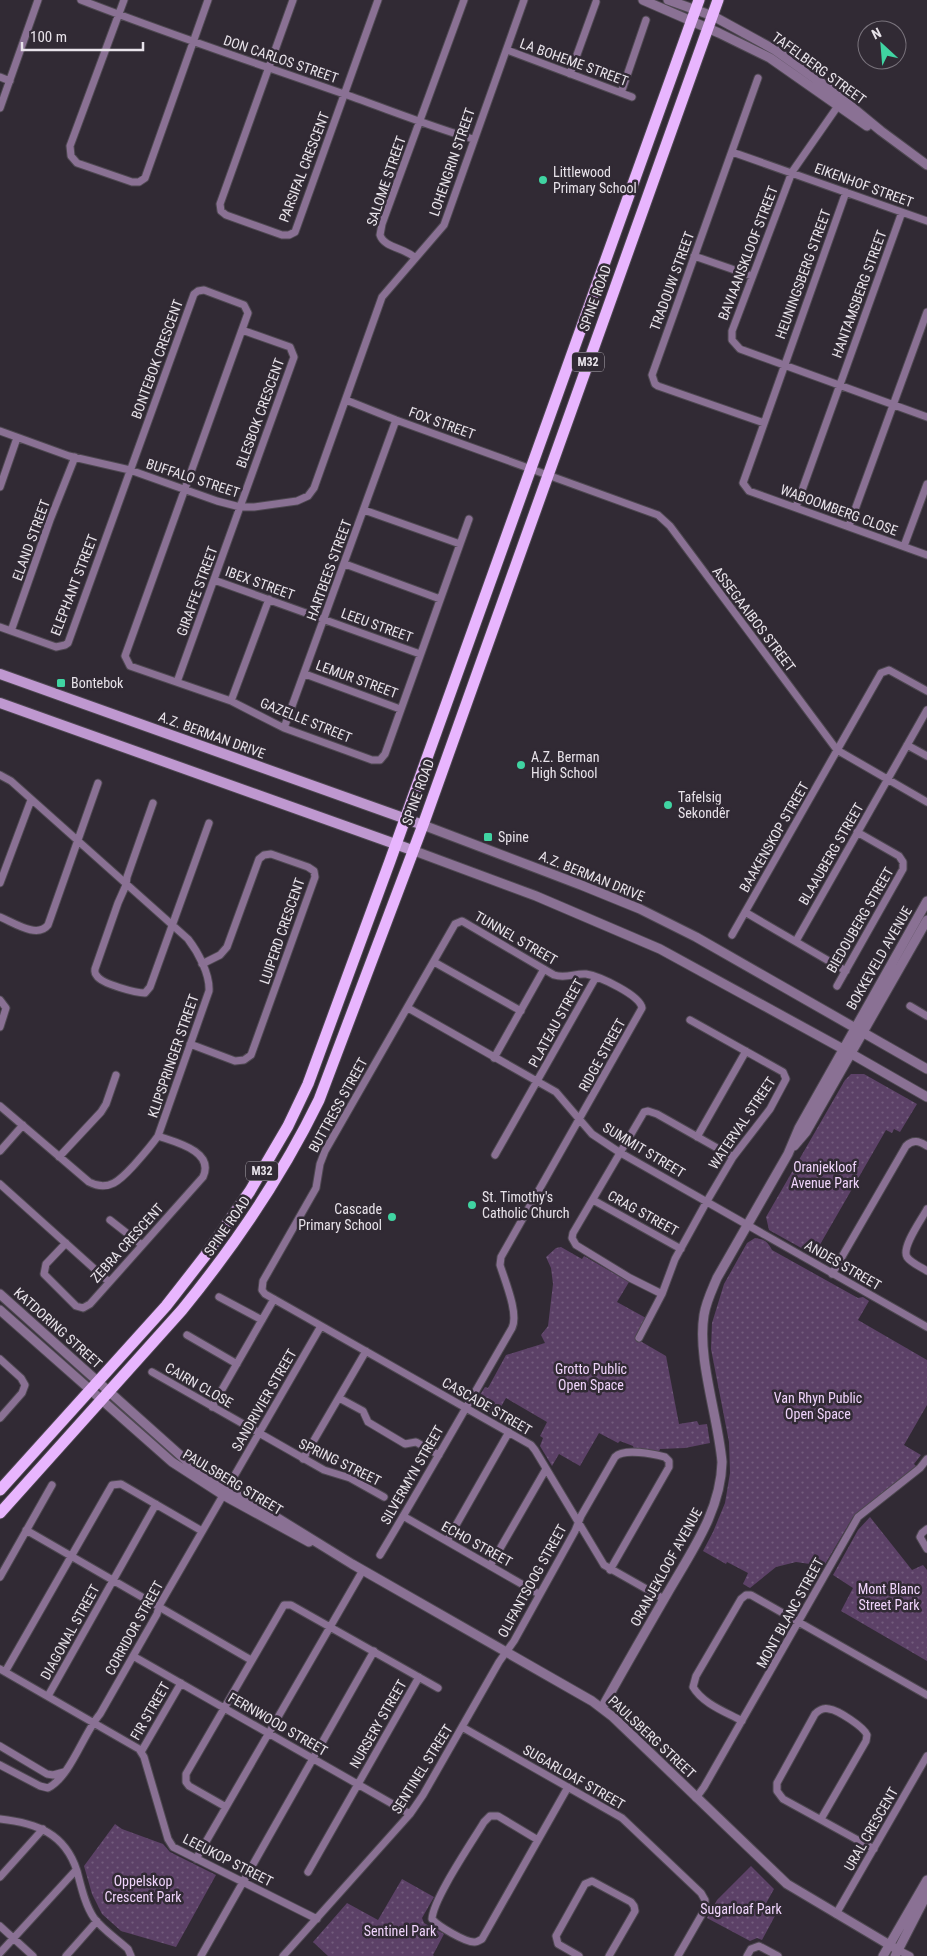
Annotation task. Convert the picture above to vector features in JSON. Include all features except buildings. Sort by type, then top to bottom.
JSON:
[{"type":"main road","name":"SPINE ROAD","points":[[0,1513],[182,1310],[224,1258],[261,1203],[302,1135],[319,1100],[423,825],[718,0]]},
{"type":"main road","name":"SPINE ROAD","points":[[0,1490],[166,1306],[206,1256],[250,1190],[288,1126],[308,1084],[396,845],[697,4]]},
{"type":"main road","name":"A.Z. BERMAN DRIVE","points":[[0,674],[423,825]]},
{"type":"main road","points":[[0,703],[412,850]]},
{"type":"street","points":[[0,108],[38,0]]},
{"type":"street","name":"DON CARLOS STREET","points":[[81,0],[269,69],[473,139]]},
{"type":"street","points":[[124,0],[70,146],[71,156],[77,163],[132,182],[139,182],[145,178],[208,0]]},
{"type":"street","points":[[269,69],[293,0]]},
{"type":"street","points":[[344,94],[378,0]]},
{"type":"street","points":[[419,122],[464,0]]},
{"type":"street","name":"LOHENGRIN STREET","points":[[346,400],[382,297],[444,225],[524,0]]},
{"type":"street","name":"TAFELBERG STREET","points":[[643,0],[708,28],[770,58],[840,103]]},
{"type":"street","name":"TAFELBERG STREET","points":[[668,0],[697,4],[713,16],[775,50],[874,130],[881,132],[927,164]]},
{"type":"street","points":[[570,74],[596,2]]},
{"type":"street","points":[[621,93],[646,20]]},
{"type":"street","name":"LA BOHEME STREET","points":[[507,50],[632,96]]},
{"type":"street","name":"PARSIFAL CRESCENT","points":[[269,69],[220,204],[221,211],[226,216],[282,236],[295,232],[344,94]]},
{"type":"street","points":[[0,77],[10,81]]},
{"type":"street","name":"TRADOUW STREET","points":[[758,78],[654,368],[652,379],[658,386],[764,423]]},
{"type":"street","name":"BAVIAANSKLOOF STREET","points":[[840,103],[792,172],[732,331],[732,340],[740,349],[927,417]]},
{"type":"street","name":"SALOME STREET","points":[[415,258],[410,252],[385,242],[380,234],[419,122]]},
{"type":"street","name":"EIKENHOF STREET","points":[[732,152],[927,221]]},
{"type":"street","name":"HEUNINGSBERG STREET","points":[[744,486],[744,476],[846,192]]},
{"type":"street","name":"HANTAMSBERG STREET","points":[[796,507],[902,212]]},
{"type":"street","points":[[694,256],[752,276]]},
{"type":"street","name":"BONTEBOK CRESCENT","points":[[130,470],[194,294],[204,290],[244,305],[248,313],[184,490]]},
{"type":"street","points":[[849,526],[927,312]]},
{"type":"street","name":"BLESBOK CRESCENT","points":[[240,507],[294,357],[290,347],[242,330]]},
{"type":"street","name":"FOX STREET","points":[[346,400],[396,420],[548,474]]},
{"type":"street","name":"BUFFALO STREET","points":[[0,431],[75,457],[130,470],[184,490],[240,507],[254,507],[297,501],[312,493],[346,400]]},
{"type":"street","name":"HARTBEES STREET","points":[[284,728],[396,420]]},
{"type":"street","points":[[0,487],[17,438]]},
{"type":"street","name":"ELAND STREET","points":[[11,631],[50,520],[75,457]]},
{"type":"street","name":"ELEPHANT STREET","points":[[0,627],[56,647],[66,645],[130,470]]},
{"type":"street","name":"ASSEGAAIBOS STREET","points":[[548,474],[651,511],[663,519],[837,750],[927,802]]},
{"type":"street","points":[[904,546],[927,484]]},
{"type":"street","name":"WABOOMBERG CLOSE","points":[[744,486],[749,491],[927,555]]},
{"type":"street","name":"GAZELLE STREET","points":[[184,490],[125,656],[130,666],[231,701],[284,728],[372,760],[380,760],[385,754],[469,519]]},
{"type":"street","name":"GIRAFFE STREET","points":[[177,682],[240,507]]},
{"type":"street","points":[[364,510],[460,544]]},
{"type":"street","points":[[344,564],[440,600]]},
{"type":"street","name":"IBEX STREET","points":[[214,580],[325,619]]},
{"type":"street","points":[[231,701],[269,599]]},
{"type":"street","name":"LEEU STREET","points":[[325,619],[420,654]]},
{"type":"street","name":"BAAKENSKOP STREET","points":[[732,935],[881,673],[889,670],[927,691]]},
{"type":"street","name":"LEMUR STREET","points":[[305,674],[400,709]]},
{"type":"street","name":"BLAAUBERG STREET","points":[[796,940],[927,710]]},
{"type":"street","points":[[907,745],[927,756]]},
{"type":"street","name":"KLIPSPRINGER STREET","points":[[0,776],[11,781],[173,926],[193,946],[210,982],[209,991],[158,1136],[122,1178],[108,1186],[98,1186],[89,1182],[0,1106]]},
{"type":"street","points":[[0,917],[34,931],[46,928],[98,783]]},
{"type":"street","points":[[0,883],[32,800]]},
{"type":"street","points":[[153,803],[127,877],[126,885],[118,902],[95,968],[96,976],[101,980],[138,993],[145,993],[150,987],[209,823]]},
{"type":"street","name":"A.Z. BERMAN DRIVE","points":[[423,825],[640,909],[696,937],[927,1069]]},
{"type":"street","name":"BIEDOUBERG STREET","points":[[837,986],[903,869],[903,862],[899,856],[857,832]]},
{"type":"street","points":[[412,850],[536,896],[660,949],[927,1097]]},
{"type":"street","name":"LUIPERD CRESCENT","points":[[190,1044],[235,1061],[244,1060],[252,1055],[315,876],[314,871],[308,867],[271,854],[264,855],[259,859],[227,948],[220,955],[202,964]]},
{"type":"street","name":"BOKKEVELD AVENUE","points":[[859,1030],[927,902]]},
{"type":"street","points":[[745,912],[796,940],[846,971]]},
{"type":"street","name":"BOKKEVELD AVENUE","points":[[859,1030],[927,920]]},
{"type":"street","name":"BUTTRESS STREET","points":[[274,1299],[263,1292],[262,1284],[316,1188],[320,1164],[325,1151],[455,924],[459,921]]},
{"type":"street","name":"TUNNEL STREET","points":[[459,921],[464,922],[560,977],[582,974],[596,977],[639,999],[642,1003]]},
{"type":"street","points":[[434,962],[521,1011]]},
{"type":"street","points":[[494,1058],[544,969]]},
{"type":"street","name":"PLATEAU STREET","points":[[495,1155],[596,977]]},
{"type":"street","points":[[0,1000],[6,1008],[0,1027]]},
{"type":"street","name":"RIDGE STREET","points":[[466,1408],[514,1321],[500,1265],[501,1257],[642,1008],[642,1003]]},
{"type":"street","points":[[910,1006],[927,1016]]},
{"type":"street","name":"SUMMIT STREET","points":[[408,1008],[556,1092],[592,1134],[619,1152],[748,1224]]},
{"type":"street","name":"WATERVAL STREET","points":[[639,1338],[662,1294],[680,1249],[707,1201],[733,1157],[770,1108],[786,1079],[784,1072],[690,1020]]},
{"type":"street","name":"ORANJEKLOOF AVENUE","points":[[602,1708],[709,1520],[720,1490],[722,1476],[721,1446],[703,1348],[703,1322],[709,1296],[788,1154],[799,1128],[859,1030]]},
{"type":"street","points":[[697,1136],[746,1051]]},
{"type":"street","points":[[59,1157],[101,1112],[106,1104],[116,1076]]},
{"type":"street","points":[[662,1294],[630,1278],[574,1243],[573,1233],[641,1115],[648,1110],[733,1157]]},
{"type":"street","points":[[0,1151],[23,1125]]},
{"type":"street","name":"ZEBRA CRESCENT","points":[[66,1243],[46,1264],[44,1274],[76,1306],[83,1308],[90,1304],[206,1172],[204,1161],[187,1146],[158,1136]]},
{"type":"street","points":[[832,1274],[906,1146],[916,1141],[927,1146]]},
{"type":"street","points":[[0,1184],[109,1282]]},
{"type":"street","name":"CRAG STREET","points":[[593,1200],[680,1249]]},
{"type":"street","points":[[927,1209],[906,1246],[905,1253],[908,1259],[927,1271]]},
{"type":"street","points":[[110,1220],[142,1245]]},
{"type":"street","name":"ANDES STREET","points":[[748,1224],[927,1328]]},
{"type":"street","name":"KATDORING STREET","points":[[0,1294],[93,1386]]},
{"type":"street","points":[[219,1297],[262,1320]]},
{"type":"street","points":[[212,1407],[274,1299]]},
{"type":"street","name":"CASCADE STREET","points":[[274,1299],[533,1447],[602,1562],[610,1570],[664,1600]]},
{"type":"street","name":"KATDORING STREET","points":[[0,1310],[93,1386]]},
{"type":"street","name":"SANDRIVIER STREET","points":[[226,1491],[321,1326]]},
{"type":"street","points":[[187,1336],[237,1364]]},
{"type":"street","points":[[303,1459],[366,1351]]},
{"type":"street","points":[[0,1359],[21,1378],[25,1385],[22,1393],[0,1418]]},
{"type":"street","name":"CAIRN CLOSE","points":[[152,1372],[260,1434]]},
{"type":"street","name":"PAULSBERG STREET","points":[[93,1386],[226,1491],[306,1534],[363,1570],[507,1651],[602,1708],[787,1884],[890,1944],[896,1953]]},
{"type":"street","points":[[339,1398],[362,1411],[368,1422],[405,1444],[416,1442],[439,1455]]},
{"type":"street","name":"SILVERMYN STREET","points":[[380,1555],[466,1408]]},
{"type":"street","points":[[447,1541],[509,1432]]},
{"type":"street","name":"SPRING STREET","points":[[260,1434],[324,1470],[350,1478],[384,1497]]},
{"type":"street","name":"OLIFANTSOOG STREET","points":[[507,1651],[618,1454],[627,1452],[663,1456],[667,1459],[669,1467],[610,1570]]},
{"type":"street","name":"MONT BLANC STREET","points":[[696,1798],[858,1517],[920,1468],[927,1459]]},
{"type":"street","points":[[490,1566],[546,1469]]},
{"type":"street","points":[[0,1577],[52,1484]]},
{"type":"street","points":[[141,1752],[136,1747],[2,1670],[112,1485],[121,1484],[202,1531]]},
{"type":"street","name":"CORRIDOR STREET","points":[[0,1765],[40,1786],[48,1788],[56,1783],[93,1722],[100,1714],[157,1614],[159,1606],[226,1491]]},
{"type":"street","name":"DIAGONAL STREET","points":[[48,1696],[156,1504]]},
{"type":"street","name":"ECHO STREET","points":[[403,1516],[540,1594]]},
{"type":"street","points":[[927,1529],[920,1537],[927,1549]]},
{"type":"street","points":[[26,1530],[251,1660]]},
{"type":"street","points":[[196,1859],[363,1570]]},
{"type":"street","points":[[742,1721],[697,1695],[693,1687],[696,1676],[741,1599],[746,1595],[751,1595],[927,1694]]},
{"type":"street","points":[[226,1808],[189,1786],[185,1777],[284,1605],[291,1605],[330,1626],[438,1688]]},
{"type":"street","name":"SENTINEL STREET","points":[[283,1956],[410,1814],[507,1651]]},
{"type":"street","points":[[201,1956],[374,1652]]},
{"type":"street","name":"FERNWOOD STREET","points":[[133,1656],[410,1814]]},
{"type":"street","name":"NURSERY STREET","points":[[308,1872],[419,1677]]},
{"type":"street","name":"FIR STREET","points":[[141,1752],[181,1683]]},
{"type":"street","points":[[821,1819],[866,1738],[866,1733],[861,1727],[826,1708],[815,1714],[777,1786],[777,1791],[781,1797],[821,1819],[874,1848]]},
{"type":"street","name":"SUGARLOAF STREET","points":[[462,1727],[614,1813],[629,1824],[703,1896],[706,1903],[704,1912],[678,1956]]},
{"type":"street","points":[[0,1746],[47,1774],[53,1775],[64,1772]]},
{"type":"street","name":"LEEUKOP STREET","points":[[141,1752],[169,1842],[173,1847],[317,1918]]},
{"type":"street","name":"URAL CRESCENT","points":[[836,1914],[927,1756]]},
{"type":"street","points":[[538,1840],[498,1816],[490,1816],[484,1822],[446,1886],[432,1912],[432,1920],[469,1942],[476,1943],[482,1939],[568,1787]]},
{"type":"street","points":[[0,1819],[20,1822],[43,1829],[64,1844],[76,1870],[85,1898],[97,1921],[128,1948],[131,1956]]},
{"type":"street","points":[[0,1877],[43,1829]]},
{"type":"street","points":[[0,1953],[76,1870]]},
{"type":"street","points":[[883,1956],[927,1880]]},
{"type":"street","points":[[579,1956],[558,1944],[556,1936],[585,1884],[592,1881],[631,1902],[634,1906],[634,1911],[609,1956]]},
{"type":"street","points":[[910,1956],[896,1953],[927,1894]]},
{"type":"street","points":[[66,1956],[97,1921]]},
{"type":"street","points":[[0,1926],[34,1956]]},
{"type":"street","points":[[747,1956],[751,1948],[759,1946],[778,1956]]},
{"type":"green space","name":"Oranjekloof Avenue Park","points":[[851,1074],[864,1074],[917,1104],[900,1132],[894,1129],[892,1133],[886,1130],[814,1255],[769,1230],[766,1217],[845,1080]]},
{"type":"green space","name":"Van Rhyn Public Open Space","points":[[755,1238],[763,1240],[772,1250],[858,1298],[863,1297],[869,1301],[858,1320],[927,1360],[927,1405],[904,1445],[921,1455],[914,1464],[916,1466],[853,1517],[824,1566],[796,1562],[776,1567],[750,1588],[743,1584],[748,1573],[727,1562],[726,1564],[703,1551],[725,1503],[730,1473],[729,1442],[711,1349],[712,1323],[724,1284],[747,1243]]},
{"type":"green space","name":"Grotto Public Open Space","points":[[561,1247],[582,1259],[584,1256],[629,1282],[617,1302],[646,1318],[635,1338],[666,1356],[679,1424],[697,1421],[699,1425],[707,1424],[710,1443],[685,1448],[660,1449],[659,1452],[634,1449],[633,1446],[620,1441],[618,1443],[599,1433],[580,1466],[559,1454],[552,1466],[540,1446],[543,1438],[540,1436],[547,1422],[506,1398],[495,1417],[479,1408],[476,1401],[485,1387],[488,1388],[506,1355],[545,1343],[541,1335],[548,1326],[553,1284],[551,1268],[546,1257],[556,1248]]},
{"type":"green space","name":"Mont Blanc Street Park","points":[[870,1517],[912,1570],[923,1565],[927,1570],[927,1661],[841,1611],[853,1588],[833,1575],[858,1530]]},
{"type":"green space","name":"Oppelskop Crescent Park","points":[[115,1824],[122,1829],[163,1844],[170,1852],[216,1875],[176,1947],[121,1931],[102,1914],[92,1894],[84,1866]]},
{"type":"green space","name":"Sugarloaf Park","points":[[751,1866],[774,1889],[764,1907],[776,1914],[762,1940],[757,1938],[750,1941],[707,1918],[717,1900]]},
{"type":"green space","name":"Sentinel Park","points":[[402,1879],[434,1897],[422,1918],[424,1923],[444,1934],[434,1956],[328,1956],[313,1942],[347,1903],[378,1920]]},
{"type":"place","name":"Littlewood Primary School","points":[[543,180]]},
{"type":"place","name":"Bontebok","points":[[61,683]]},
{"type":"place","name":"A.Z. Berman High School","points":[[521,765]]},
{"type":"place","name":"Tafelsig Sekondêr","points":[[668,805]]},
{"type":"place","name":"Spine","points":[[488,837]]},
{"type":"place","name":"St. Timothy's Catholic Church","points":[[472,1205]]},
{"type":"place","name":"Cascade Primary School","points":[[392,1217]]}]
